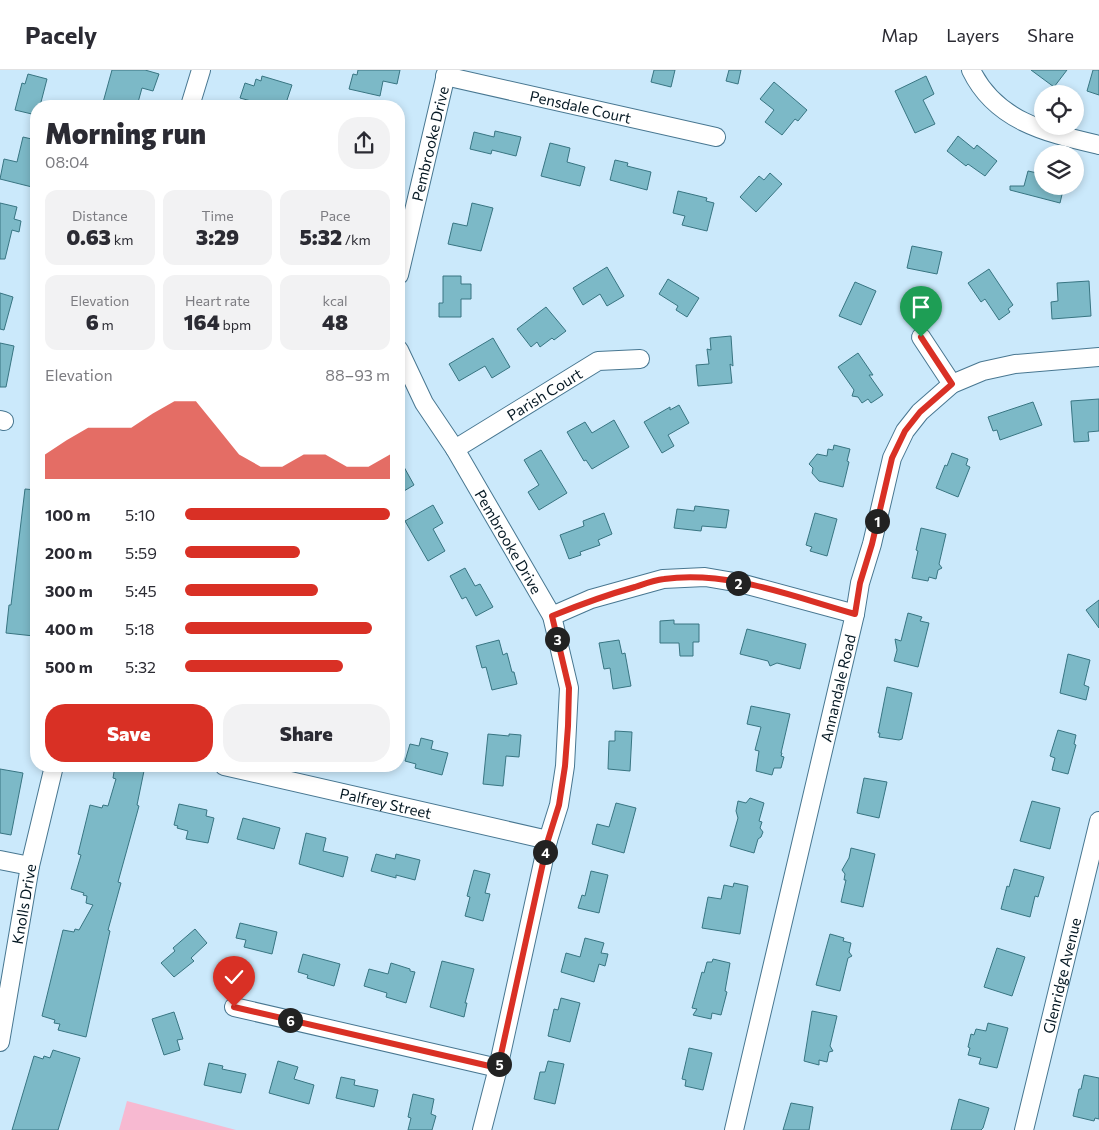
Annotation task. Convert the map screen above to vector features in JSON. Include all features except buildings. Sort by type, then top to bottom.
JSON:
[{"type":"street","points":[[192,100],[201,70]]},
{"type":"street","points":[[971,70],[976,81],[991,99],[1026,125],[1064,137],[1099,145]]},
{"type":"street","name":"Pensdale Court","points":[[446,73],[716,138]]},
{"type":"street","name":"Pembrooke Drive","points":[[405,249],[446,73]]},
{"type":"street","points":[[921,337],[952,384]]},
{"type":"street","name":"Annandale Road","points":[[734,1130],[855,614],[860,583],[872,544],[892,458],[905,431],[920,412],[952,384],[983,371],[1015,364],[1099,357]]},
{"type":"street","name":"Parish Court","points":[[455,449],[598,362],[640,359]]},
{"type":"street","name":"Pembrooke Drive","points":[[405,362],[424,402],[455,449],[552,616],[569,688],[565,766],[559,805],[548,840],[498,1068],[482,1130]]},
{"type":"street","points":[[552,616],[591,599],[663,579],[705,577],[774,591],[855,614]]},
{"type":"street","name":"Knolls Drive","points":[[0,1042],[30,866],[53,772]]},
{"type":"street","name":"Palfrey Street","points":[[250,772],[548,840]]},
{"type":"street","name":"Glenridge Avenue","points":[[1024,1130],[1099,821]]},
{"type":"street","points":[[0,860],[30,866]]},
{"type":"street","points":[[234,1007],[498,1068]]},
{"type":"shaded area","points":[[127,1101],[236,1130],[119,1130]]},
{"type":"route","points":[[234,1007],[498,1068],[548,840],[559,805],[565,766],[569,688],[552,616],[591,599],[663,579],[705,577],[782,593],[855,614],[860,583],[872,544],[892,458],[905,431],[920,412],[952,384],[921,337]]}]
